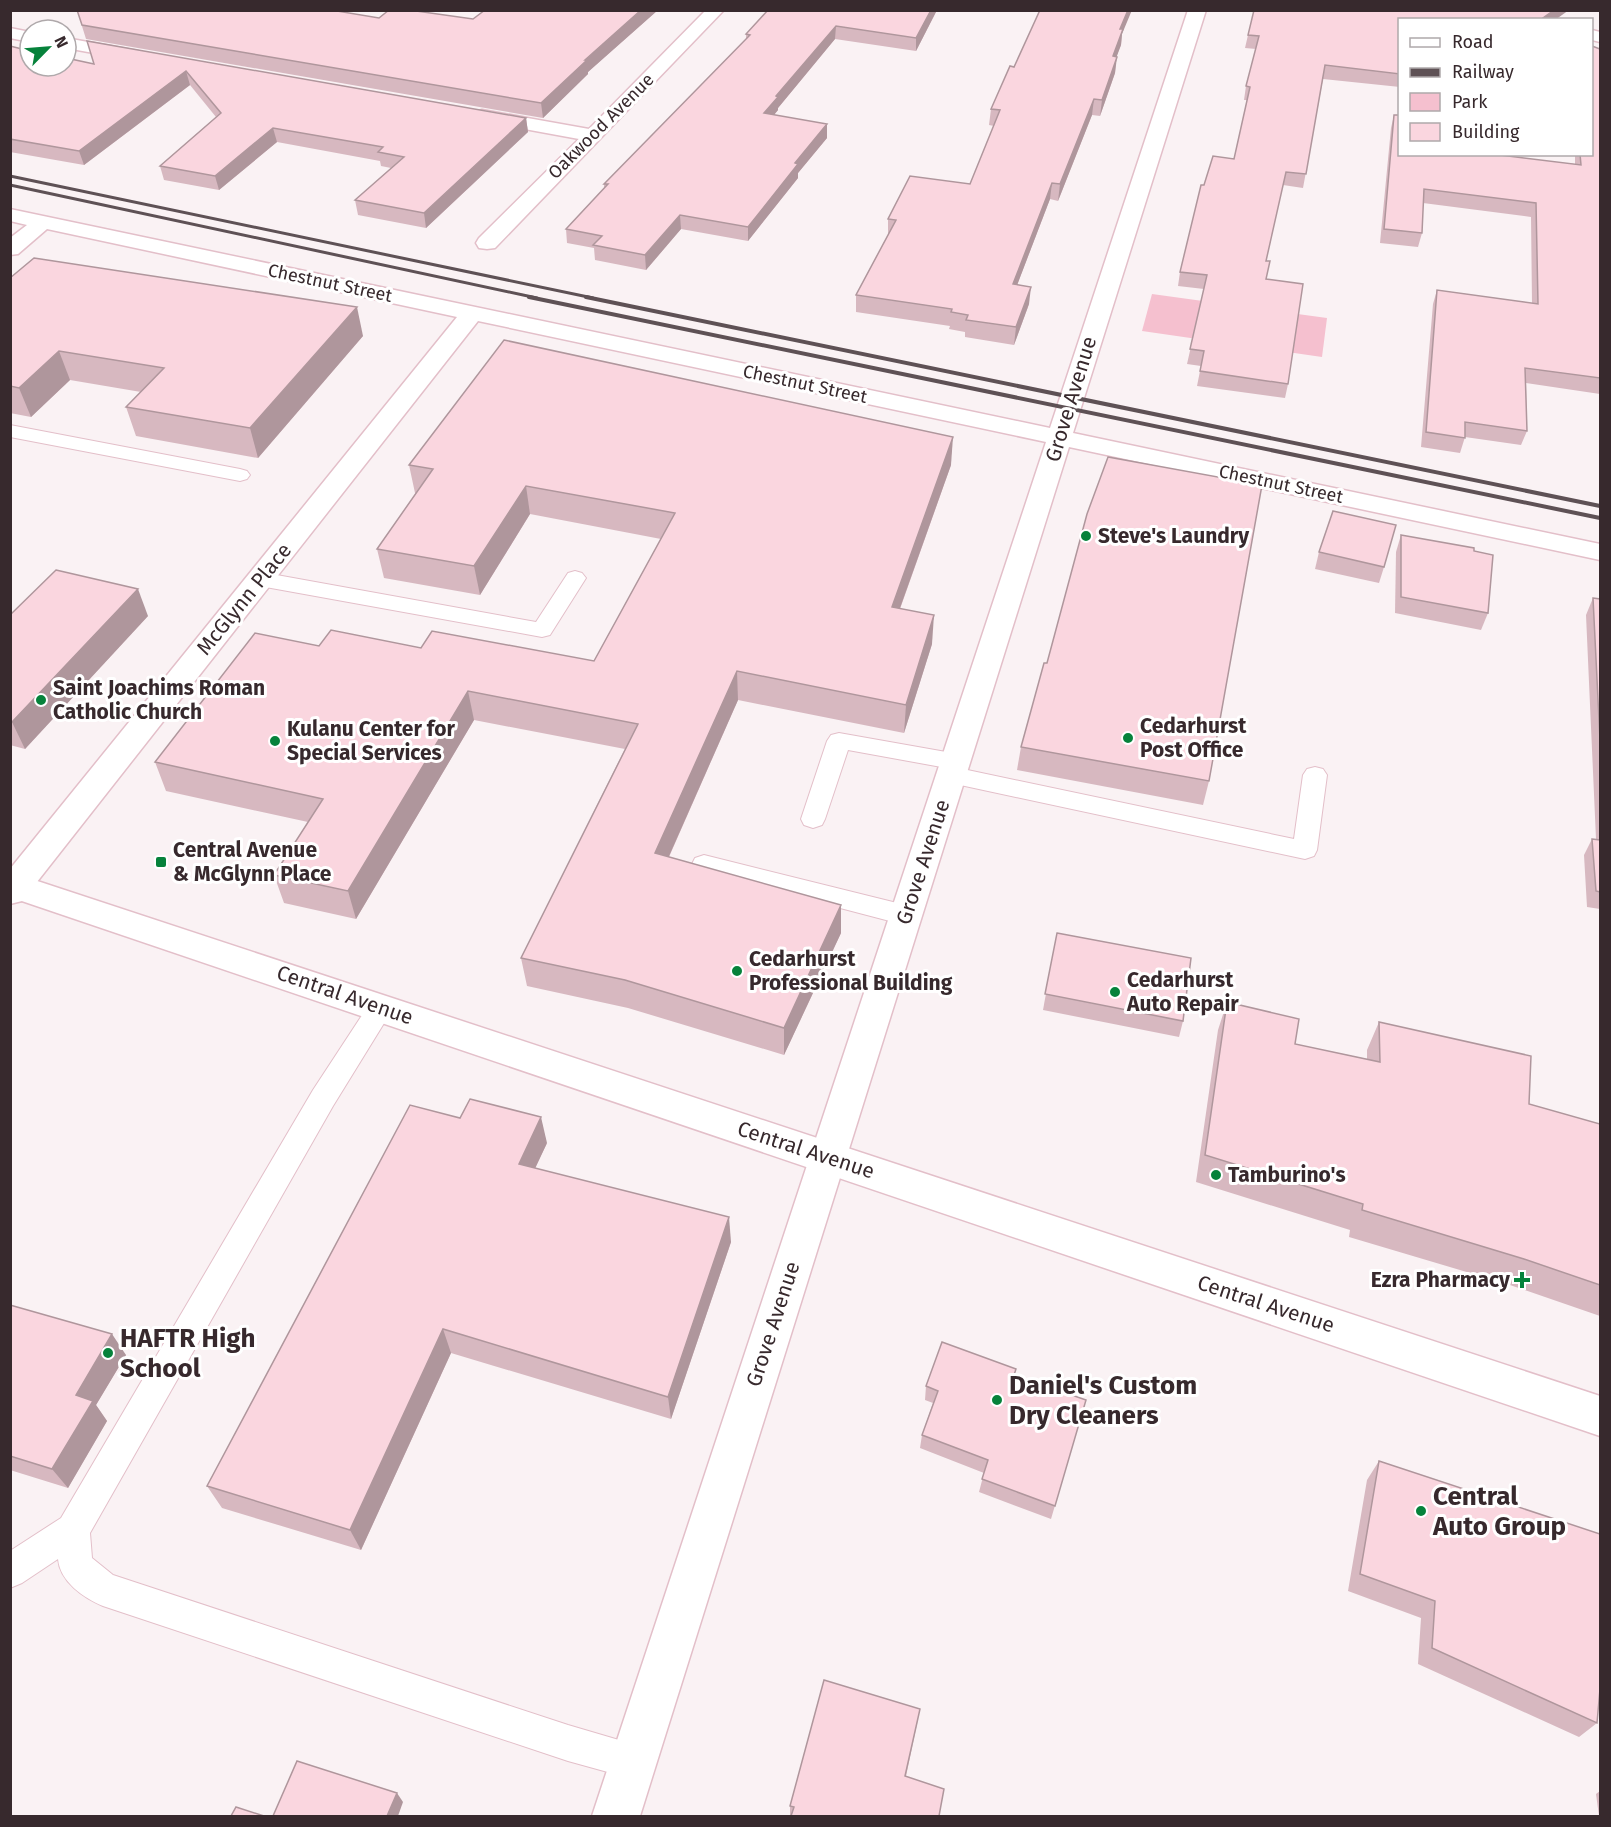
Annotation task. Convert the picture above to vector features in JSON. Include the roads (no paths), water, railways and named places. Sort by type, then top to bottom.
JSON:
[{"type":"street","name":"Oakwood Avenue","points":[[487,243],[716,10]]},
{"type":"street","name":"Grove Avenue","points":[[616,1816],[1060,438],[1067,407],[1197,10]]},
{"type":"street","points":[[78,45],[148,57]]},
{"type":"street","points":[[463,112],[592,135]]},
{"type":"street","name":"Chestnut Street","points":[[10,215],[1600,552]]},
{"type":"street","points":[[10,249],[43,222]]},
{"type":"street","name":"McGlynn Place","points":[[12,887],[472,313]]},
{"type":"street","name":"Central Avenue","points":[[12,887],[381,1007],[1600,1416]]},
{"type":"lane","points":[[10,431],[240,475]]},
{"type":"lane","points":[[260,579],[542,630],[575,578]]},
{"type":"lane","points":[[813,819],[839,741],[1305,850],[1315,775]]},
{"type":"lane","points":[[704,864],[905,915]]},
{"type":"lane","points":[[10,1571],[73,1530],[323,1098],[381,1007]]},
{"type":"lane","points":[[73,1530],[76,1566],[103,1589],[568,1743],[633,1761]]},
{"type":"railway","points":[[10,176],[593,298]]},
{"type":"railway","points":[[10,185],[537,298]]},
{"type":"railway","points":[[529,297],[1600,518]]},
{"type":"railway","points":[[586,297],[1600,506]]},
{"type":"place","name":"Steve's Laundry","points":[[1086,536]]},
{"type":"place","name":"Saint Joachims Roman Catholic Church","points":[[41,700]]},
{"type":"place","name":"Cedarhurst Post Office","points":[[1128,738]]},
{"type":"place","name":"Kulanu Center for Special Services","points":[[275,741]]},
{"type":"place","name":"Central Avenue & McGlynn Place","points":[[161,862]]},
{"type":"place","name":"Cedarhurst Professional Building","points":[[737,971]]},
{"type":"place","name":"Cedarhurst Auto Repair","points":[[1115,992]]},
{"type":"place","name":"Tamburino's","points":[[1216,1175]]},
{"type":"place","name":"Ezra Pharmacy","points":[[1522,1280]]},
{"type":"place","name":"HAFTR High School","points":[[108,1353]]},
{"type":"place","name":"Daniel's Custom Dry Cleaners","points":[[997,1400]]},
{"type":"place","name":"Central Auto Group","points":[[1421,1511]]}]
